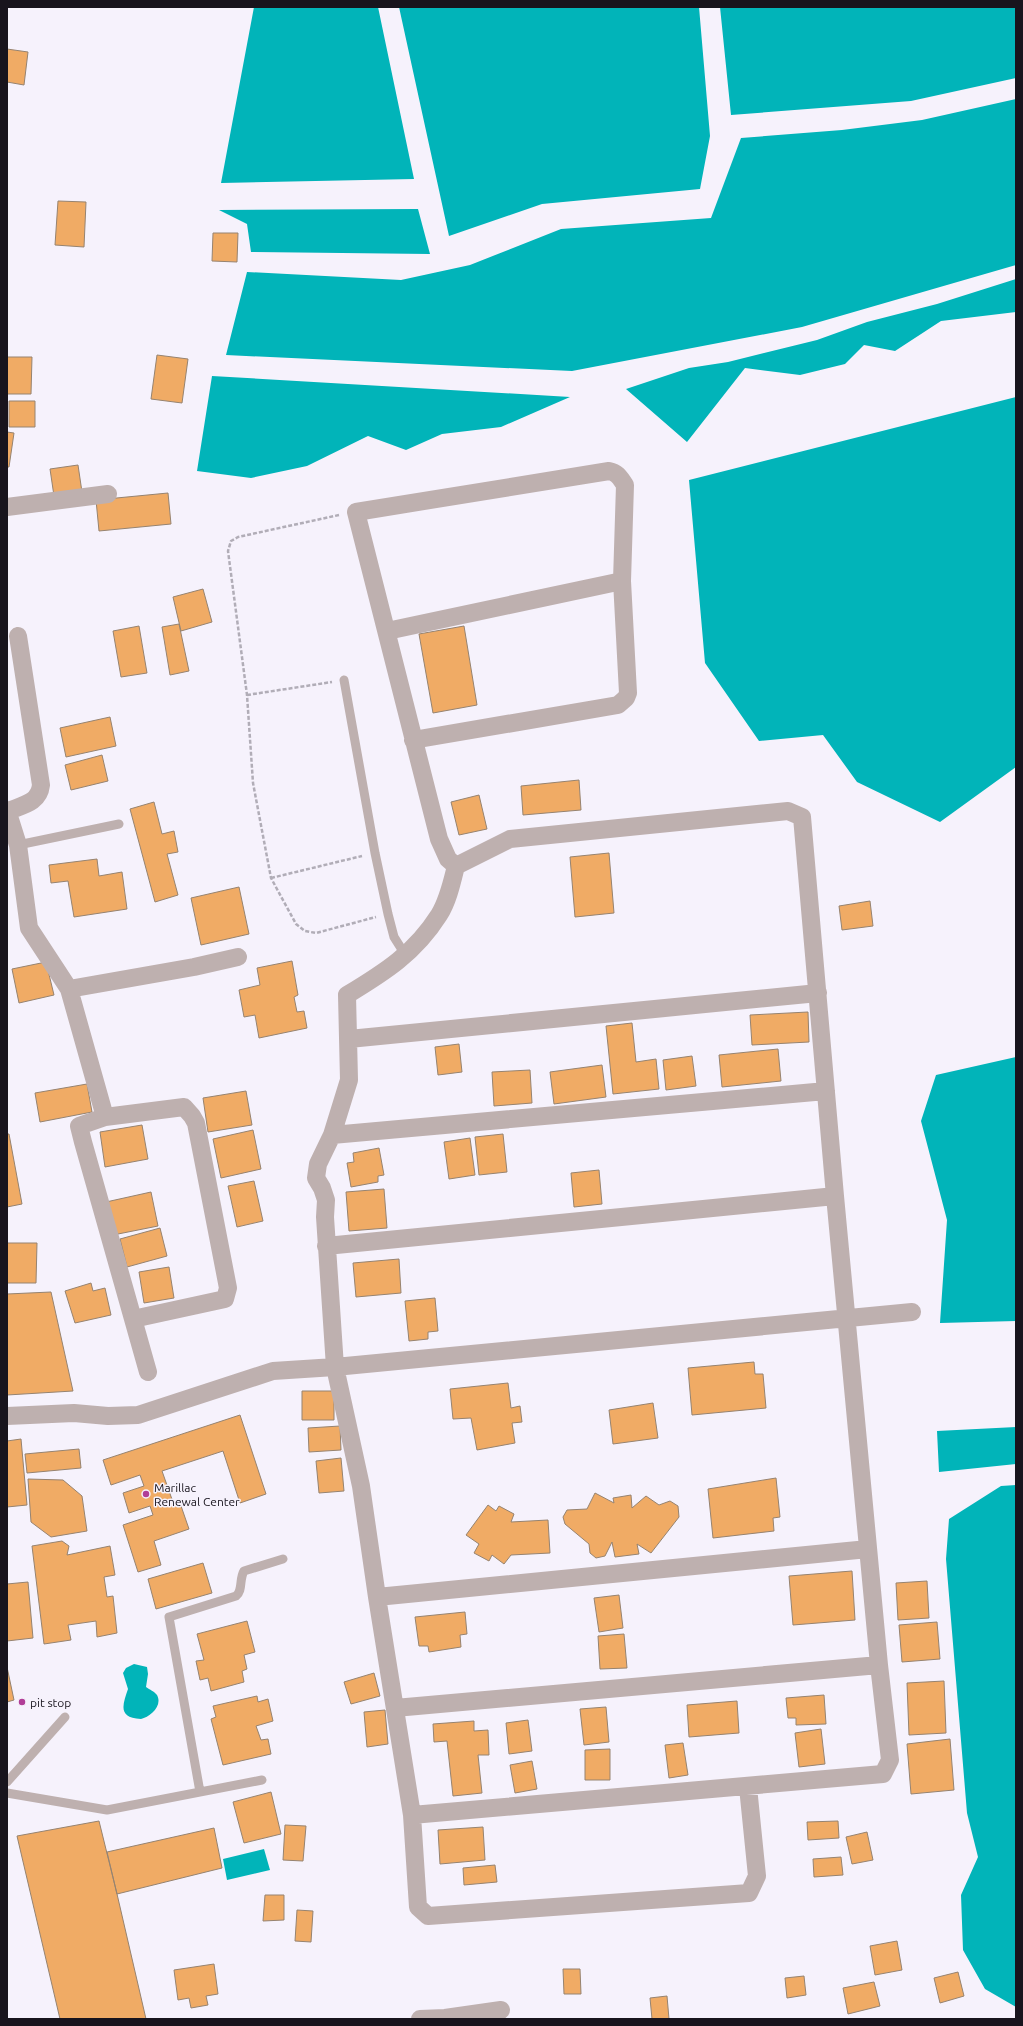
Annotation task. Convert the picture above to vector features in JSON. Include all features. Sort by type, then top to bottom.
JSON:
[{"type":"street","points":[[413,740],[618,705],[623,702],[628,693],[622,581],[624,485],[619,476],[609,471],[356,512],[387,631],[413,740],[439,840],[448,859],[456,866]]},
{"type":"street","points":[[7,507],[108,494]]},
{"type":"street","points":[[387,631],[622,581]]},
{"type":"street","points":[[18,636],[42,785],[34,801],[8,811],[18,845],[30,928],[69,989],[105,1117]]},
{"type":"street","points":[[412,1815],[748,1787],[883,1774],[890,1760],[879,1665],[835,1196],[802,817],[796,813],[788,811],[510,839],[456,866],[448,895],[440,915],[406,956],[383,974],[347,994],[349,1080],[332,1135],[318,1164],[316,1178],[322,1188],[326,1200],[326,1246],[335,1367],[361,1486],[376,1597],[412,1815],[418,1907],[428,1916],[749,1893],[757,1876],[748,1787]]},
{"type":"street","points":[[69,989],[194,967],[238,957]]},
{"type":"street","points":[[349,1039],[818,993]]},
{"type":"street","points":[[332,1135],[826,1091]]},
{"type":"street","points":[[133,1319],[225,1299],[228,1288],[196,1124],[192,1116],[184,1107],[105,1117],[79,1126],[133,1319],[148,1372]]},
{"type":"street","points":[[326,1246],[835,1196]]},
{"type":"street","points":[[7,1416],[74,1413],[108,1416],[138,1415],[273,1371],[335,1367],[912,1312]]},
{"type":"street","points":[[376,1597],[868,1549]]},
{"type":"street","points":[[395,1708],[879,1665]]},
{"type":"street","points":[[420,2019],[445,2019],[501,2010]]},
{"type":"lane","points":[[344,680],[375,853],[388,914],[394,937],[406,956]]},
{"type":"lane","points":[[18,845],[119,824]]},
{"type":"lane","points":[[200,1792],[169,1616],[236,1596],[240,1592],[240,1578],[244,1571],[283,1559]]},
{"type":"lane","points":[[7,1782],[66,1718]]},
{"type":"lane","points":[[7,1793],[107,1810],[262,1780]]},
{"type":"path","points":[[356,512],[294,524],[238,538],[232,541],[228,551],[247,695],[253,783],[271,878],[296,924],[304,931],[316,933],[388,914]]},
{"type":"path","points":[[247,695],[344,680]]},
{"type":"path","points":[[271,878],[375,853]]},
{"type":"water","points":[[254,7],[378,7],[414,179],[221,183]]},
{"type":"water","points":[[399,7],[699,7],[710,136],[700,189],[542,204],[449,236]]},
{"type":"water","points":[[720,7],[1016,7],[1016,78],[911,101],[731,115]]},
{"type":"water","points":[[1016,99],[1016,265],[802,327],[572,371],[226,355],[247,272],[401,280],[470,265],[561,229],[711,218],[741,138],[842,130],[922,120]]},
{"type":"water","points":[[418,209],[430,254],[251,252],[247,224],[219,210]]},
{"type":"water","points":[[1016,279],[1016,312],[941,321],[895,351],[864,345],[845,364],[800,375],[745,368],[687,442],[626,389],[689,368],[728,362],[817,340],[867,322],[937,304]]},
{"type":"water","points":[[212,376],[570,397],[501,427],[442,434],[406,450],[368,436],[307,466],[251,478],[197,471]]},
{"type":"water","points":[[1016,397],[1016,767],[940,822],[857,782],[823,735],[759,741],[705,663],[689,480]]},
{"type":"water","points":[[1016,1057],[1016,1321],[940,1323],[947,1220],[921,1121],[936,1075]]},
{"type":"water","points":[[1016,1427],[1016,1464],[939,1472],[937,1431]]},
{"type":"water","points":[[1016,1485],[1016,2007],[985,1989],[963,1950],[961,1895],[978,1857],[967,1813],[946,1559],[949,1519],[1001,1486]]},
{"type":"water","points":[[134,1664],[147,1667],[148,1674],[146,1687],[157,1695],[158,1699],[155,1710],[145,1718],[141,1719],[128,1716],[124,1709],[128,1689],[123,1673],[126,1668]]},
{"type":"water","points":[[264,1849],[270,1870],[227,1880],[223,1859]]},
{"type":"building","points":[[7,49],[28,52],[24,85],[7,82]]},
{"type":"building","points":[[58,201],[86,202],[84,247],[55,245]]},
{"type":"building","points":[[213,233],[238,233],[237,262],[212,261]]},
{"type":"building","points":[[157,355],[188,359],[182,403],[151,399]]},
{"type":"building","points":[[7,357],[32,357],[31,394],[7,394]]},
{"type":"building","points":[[9,401],[35,401],[35,427],[9,427]]},
{"type":"building","points":[[7,432],[14,433],[9,467],[7,467]]},
{"type":"building","points":[[78,465],[82,492],[54,496],[50,469]]},
{"type":"building","points":[[168,493],[171,524],[99,531],[96,500]]},
{"type":"building","points":[[203,589],[212,622],[181,631],[173,597]]},
{"type":"building","points":[[179,624],[189,671],[170,675],[162,627]]},
{"type":"building","points":[[139,626],[147,673],[121,677],[113,631]]},
{"type":"building","points":[[464,626],[477,705],[433,713],[419,634]]},
{"type":"building","points":[[110,717],[116,746],[66,757],[60,728]]},
{"type":"building","points":[[102,755],[108,781],[71,790],[65,765]]},
{"type":"building","points":[[579,780],[581,810],[523,815],[521,786]]},
{"type":"building","points":[[479,795],[487,829],[459,835],[451,802]]},
{"type":"building","points":[[154,802],[162,834],[174,831],[178,852],[167,854],[178,895],[155,902],[130,809]]},
{"type":"building","points":[[609,853],[614,913],[575,917],[570,857]]},
{"type":"building","points":[[97,859],[99,876],[122,872],[127,909],[74,917],[68,881],[51,883],[49,865]]},
{"type":"building","points":[[239,887],[249,934],[201,945],[191,898]]},
{"type":"building","points":[[870,901],[873,926],[842,930],[839,906]]},
{"type":"building","points":[[292,961],[298,995],[294,997],[297,1012],[304,1011],[307,1028],[259,1038],[255,1015],[244,1017],[239,990],[260,985],[257,968]]},
{"type":"building","points":[[46,962],[54,995],[19,1003],[12,969]]},
{"type":"building","points":[[808,1012],[809,1042],[752,1045],[750,1015]]},
{"type":"building","points":[[632,1023],[636,1062],[656,1059],[659,1089],[613,1094],[606,1026]]},
{"type":"building","points":[[459,1044],[462,1072],[438,1075],[435,1047]]},
{"type":"building","points":[[778,1049],[781,1081],[722,1087],[719,1055]]},
{"type":"building","points":[[692,1056],[696,1086],[666,1090],[663,1060]]},
{"type":"building","points":[[602,1065],[606,1097],[554,1104],[550,1072]]},
{"type":"building","points":[[530,1070],[532,1103],[494,1106],[492,1072]]},
{"type":"building","points":[[87,1084],[92,1112],[40,1122],[35,1093]]},
{"type":"building","points":[[246,1091],[252,1125],[208,1132],[203,1098]]},
{"type":"building","points":[[142,1125],[148,1159],[105,1167],[100,1132]]},
{"type":"building","points":[[253,1130],[261,1169],[221,1178],[213,1139]]},
{"type":"building","points":[[7,1134],[9,1134],[22,1204],[7,1207]]},
{"type":"building","points":[[503,1134],[507,1172],[479,1175],[475,1137]]},
{"type":"building","points":[[470,1138],[475,1175],[449,1179],[444,1142]]},
{"type":"building","points":[[379,1148],[384,1175],[378,1176],[378,1182],[351,1187],[347,1163],[354,1162],[353,1153]]},
{"type":"building","points":[[599,1170],[602,1204],[574,1207],[571,1173]]},
{"type":"building","points":[[254,1181],[263,1221],[237,1227],[228,1186]]},
{"type":"building","points":[[384,1189],[387,1228],[349,1231],[346,1192]]},
{"type":"building","points":[[151,1192],[158,1226],[113,1235],[106,1202]]},
{"type":"building","points":[[160,1228],[167,1256],[127,1267],[120,1239]]},
{"type":"building","points":[[7,1243],[37,1243],[36,1283],[7,1283]]},
{"type":"building","points":[[399,1259],[401,1293],[356,1297],[353,1263]]},
{"type":"building","points":[[169,1267],[174,1298],[144,1303],[139,1272]]},
{"type":"building","points":[[91,1283],[93,1291],[105,1288],[111,1315],[75,1323],[65,1291]]},
{"type":"building","points":[[51,1292],[73,1391],[7,1395],[7,1294]]},
{"type":"building","points":[[435,1298],[438,1331],[428,1332],[428,1339],[409,1341],[405,1301]]},
{"type":"building","points":[[754,1362],[755,1374],[763,1374],[766,1408],[692,1415],[688,1368]]},
{"type":"building","points":[[508,1383],[511,1408],[520,1406],[522,1422],[512,1423],[515,1443],[477,1450],[471,1418],[453,1419],[450,1389]]},
{"type":"building","points":[[302,1391],[334,1391],[334,1420],[302,1420]]},
{"type":"building","points":[[653,1403],[658,1438],[613,1444],[609,1410]]},
{"type":"building","name":"Marillac Renewal Center","points":[[240,1415],[266,1494],[240,1503],[223,1451],[162,1471],[174,1505],[180,1503],[189,1529],[154,1541],[161,1565],[138,1572],[123,1525],[153,1515],[150,1506],[129,1513],[123,1493],[144,1486],[140,1475],[111,1485],[103,1460]]},
{"type":"building","points":[[340,1426],[341,1450],[309,1452],[308,1428]]},
{"type":"building","points":[[21,1439],[27,1505],[7,1507],[7,1441]]},
{"type":"building","points":[[79,1449],[81,1468],[27,1473],[25,1454]]},
{"type":"building","points":[[341,1458],[344,1491],[319,1493],[316,1461]]},
{"type":"building","points":[[776,1478],[780,1517],[773,1518],[774,1531],[713,1538],[708,1489]]},
{"type":"building","points":[[28,1479],[63,1480],[82,1496],[87,1531],[51,1537],[31,1522]]},
{"type":"building","points":[[595,1493],[614,1503],[613,1498],[631,1495],[632,1508],[646,1496],[659,1505],[670,1501],[678,1506],[679,1517],[651,1553],[637,1544],[639,1554],[615,1557],[612,1542],[605,1556],[596,1558],[590,1553],[589,1544],[565,1524],[563,1517],[567,1510],[587,1509]]},
{"type":"building","points":[[488,1505],[496,1511],[499,1506],[514,1514],[511,1522],[548,1520],[550,1553],[511,1555],[504,1564],[492,1555],[489,1561],[474,1553],[479,1544],[466,1535]]},
{"type":"building","points":[[62,1541],[69,1546],[67,1555],[110,1546],[115,1575],[104,1577],[107,1597],[113,1596],[117,1633],[97,1637],[96,1621],[68,1625],[71,1640],[44,1644],[32,1546]]},
{"type":"building","points":[[203,1563],[212,1593],[156,1609],[148,1579]]},
{"type":"building","points":[[852,1571],[855,1620],[793,1625],[789,1576]]},
{"type":"building","points":[[927,1581],[929,1618],[898,1620],[896,1583]]},
{"type":"building","points":[[28,1582],[33,1638],[7,1641],[7,1584]]},
{"type":"building","points":[[619,1595],[623,1628],[599,1632],[594,1598]]},
{"type":"building","points":[[465,1612],[467,1634],[460,1635],[461,1647],[429,1652],[428,1646],[419,1646],[415,1617]]},
{"type":"building","points":[[247,1621],[255,1652],[244,1655],[247,1669],[242,1671],[244,1682],[211,1691],[208,1678],[200,1680],[196,1661],[204,1660],[197,1634]]},
{"type":"building","points":[[937,1622],[940,1659],[902,1662],[899,1625]]},
{"type":"building","points":[[624,1634],[627,1668],[600,1669],[598,1636]]},
{"type":"building","points":[[7,1667],[14,1700],[7,1702]]},
{"type":"building","points":[[374,1673],[380,1696],[351,1704],[344,1682]]},
{"type":"building","points":[[944,1681],[946,1733],[909,1735],[907,1683]]},
{"type":"building","points":[[824,1695],[826,1724],[796,1725],[796,1718],[788,1718],[786,1698]]},
{"type":"building","points":[[257,1696],[258,1702],[268,1699],[273,1721],[256,1726],[261,1740],[268,1739],[271,1754],[223,1765],[211,1719],[216,1717],[213,1706]]},
{"type":"building","points":[[737,1701],[739,1733],[689,1737],[687,1705]]},
{"type":"building","points":[[606,1707],[609,1742],[584,1745],[580,1709]]},
{"type":"building","points":[[385,1710],[388,1744],[367,1747],[364,1712]]},
{"type":"building","points":[[528,1720],[532,1751],[509,1754],[506,1723]]},
{"type":"building","points":[[474,1721],[474,1731],[488,1730],[489,1755],[478,1755],[482,1793],[453,1796],[447,1741],[434,1742],[433,1724]]},
{"type":"building","points":[[821,1729],[825,1764],[799,1767],[795,1733]]},
{"type":"building","points":[[950,1739],[954,1790],[911,1794],[907,1744]]},
{"type":"building","points":[[683,1743],[688,1775],[669,1778],[665,1745]]},
{"type":"building","points":[[610,1749],[610,1780],[585,1780],[585,1750]]},
{"type":"building","points":[[532,1761],[537,1789],[515,1793],[510,1765]]},
{"type":"building","points":[[271,1792],[281,1834],[244,1843],[233,1802]]},
{"type":"building","points":[[99,1821],[146,2019],[60,2019],[17,1836]]},
{"type":"building","points":[[838,1821],[839,1838],[808,1840],[807,1822]]},
{"type":"building","points":[[285,1825],[306,1826],[303,1861],[283,1860]]},
{"type":"building","points":[[483,1827],[485,1860],[440,1864],[438,1830]]},
{"type":"building","points":[[214,1828],[222,1868],[117,1894],[107,1852]]},
{"type":"building","points":[[867,1832],[873,1860],[852,1864],[846,1837]]},
{"type":"building","points":[[841,1857],[843,1875],[814,1877],[813,1859]]},
{"type":"building","points":[[495,1865],[497,1882],[464,1885],[463,1868]]},
{"type":"building","points":[[265,1895],[284,1895],[284,1920],[263,1921]]},
{"type":"building","points":[[297,1910],[313,1911],[311,1942],[295,1941]]},
{"type":"building","points":[[897,1941],[902,1970],[875,1975],[870,1946]]},
{"type":"building","points":[[214,1964],[218,1994],[206,1996],[208,2005],[191,2008],[189,1998],[178,2000],[174,1970]]},
{"type":"building","points":[[563,1969],[580,1969],[581,1994],[564,1994]]},
{"type":"building","points":[[958,1972],[964,1996],[940,2003],[934,1978]]},
{"type":"building","points":[[804,1976],[806,1995],[787,1998],[785,1978]]},
{"type":"building","points":[[874,1982],[880,2006],[848,2014],[843,1988]]},
{"type":"building","points":[[667,1996],[669,2019],[652,2019],[650,1998]]},
{"type":"place","name":"Marillac Renewal Center","points":[[146,1494]]},
{"type":"place","name":"pit stop","points":[[22,1702]]}]
